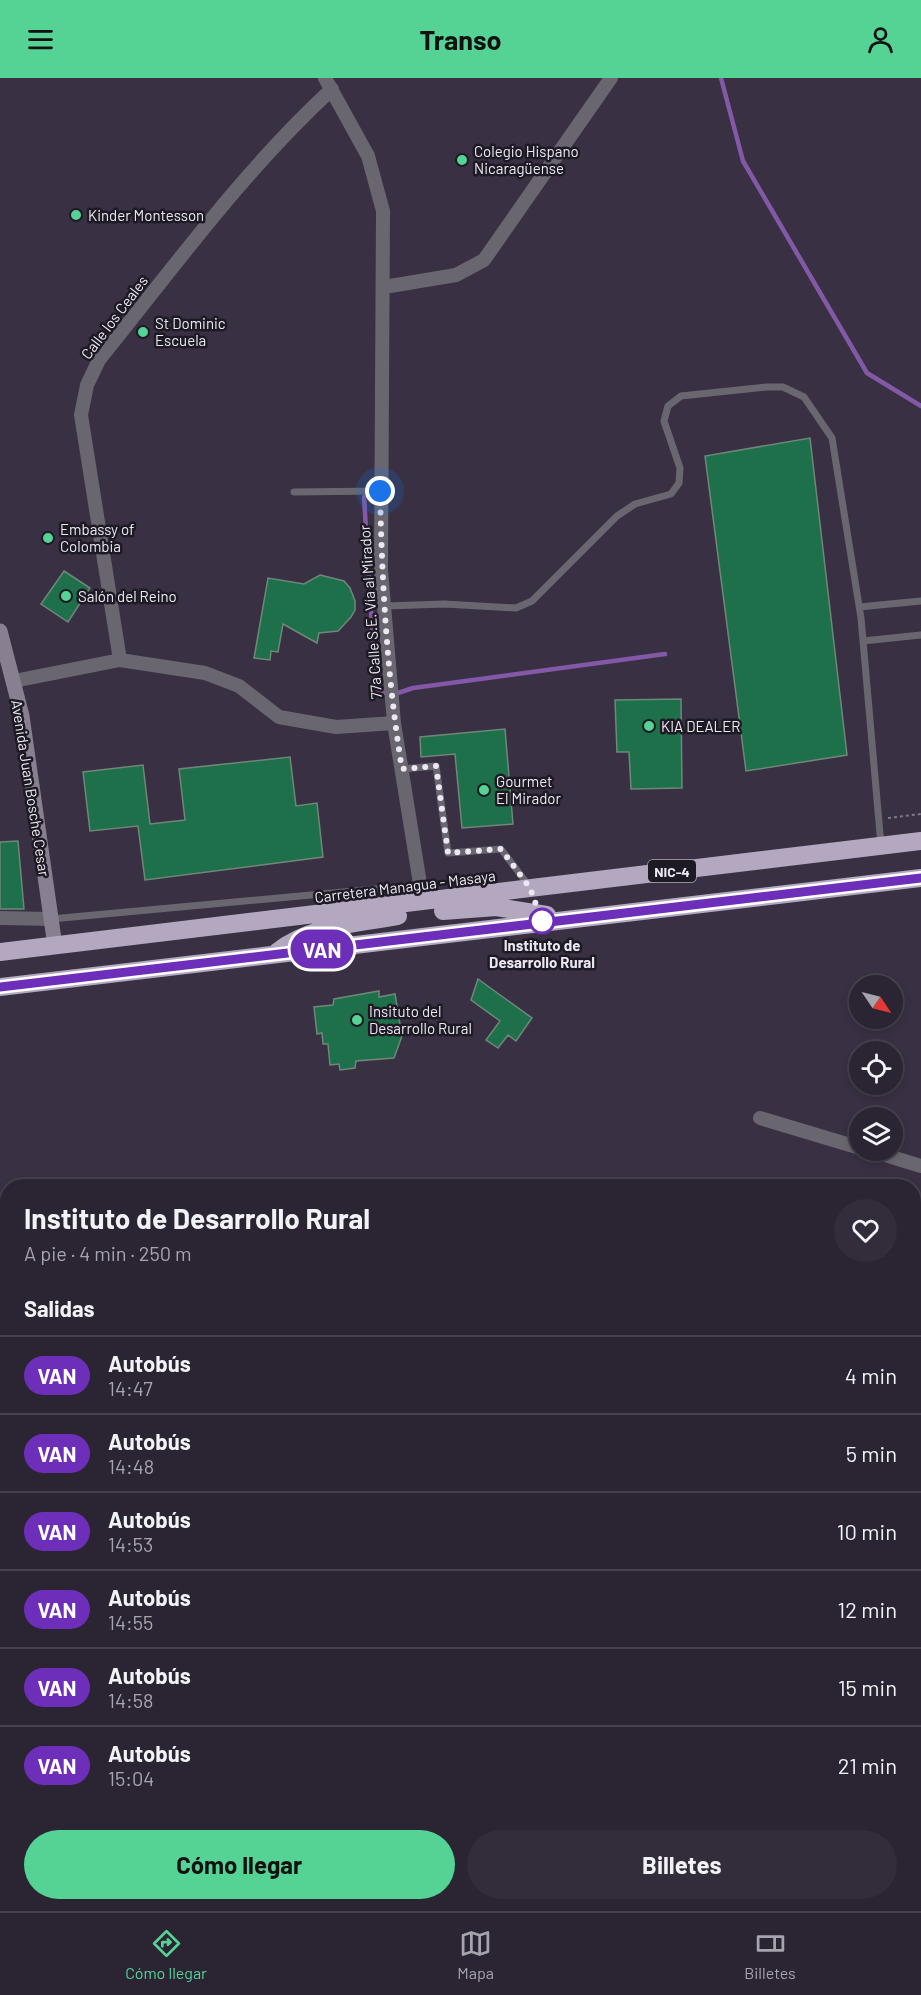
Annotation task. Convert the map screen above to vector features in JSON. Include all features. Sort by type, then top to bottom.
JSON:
[{"type":"highway","name":"Carretera Managua - Masaya","points":[[0,952],[421,894],[530,888],[921,841]]},
{"type":"highway","name":"NIC-4","points":[[0,987],[921,878]]},
{"type":"highway","points":[[273,954],[289,942],[323,928],[401,916],[421,894],[437,911],[496,907],[563,919]]},
{"type":"street","points":[[384,288],[456,275],[484,260],[611,78]]},
{"type":"street","name":"77a Calle S.E. Vía al Mirador","points":[[328,84],[368,156],[383,211],[381,570],[386,606],[394,723],[421,894]]},
{"type":"street","name":"Calle los Ceales","points":[[120,660],[81,415],[87,385],[99,360],[217,213],[328,84]]},
{"type":"street","name":"Avenida Juan Bosche Cesar","points":[[0,631],[22,716],[55,946]]},
{"type":"street","points":[[14,681],[120,660],[205,673],[238,686],[279,717],[336,727],[394,723]]},
{"type":"street","points":[[0,918],[51,919]]},
{"type":"street","points":[[760,1118],[849,1145]]},
{"type":"street","points":[[903,1160],[921,1166]]},
{"type":"street","points":[[921,1301],[921,1365]]},
{"type":"lane","points":[[386,606],[444,604],[516,608],[532,601],[617,516],[635,504],[670,494],[679,483],[680,468],[664,421],[668,406],[681,396],[783,387],[804,397],[832,438],[859,607],[882,845]]},
{"type":"lane","points":[[294,492],[380,491]]},
{"type":"lane","points":[[859,607],[921,601]]},
{"type":"lane","points":[[863,641],[921,635]]},
{"type":"lane","points":[[402,769],[436,766],[448,853],[501,849],[530,888]]},
{"type":"lane","points":[[51,919],[421,894]]},
{"type":"path","points":[[879,819],[921,814]]},
{"type":"building","points":[[810,438],[847,755],[746,771],[705,456]]},
{"type":"building","name":"Salón del Reino","points":[[64,571],[90,588],[68,622],[41,604]]},
{"type":"building","points":[[320,575],[344,581],[350,588],[355,601],[355,610],[351,617],[338,631],[319,633],[317,643],[283,624],[278,652],[271,651],[270,660],[254,658],[268,578],[304,584]]},
{"type":"building","name":"KIA DEALER","points":[[681,699],[682,788],[631,789],[629,752],[617,752],[615,700]]},
{"type":"building","name":"Gourmet El Mirador","points":[[505,729],[513,824],[462,828],[455,754],[421,757],[420,737]]},
{"type":"building","points":[[290,757],[296,806],[317,803],[323,857],[145,880],[138,826],[90,831],[83,772],[143,765],[150,824],[185,820],[179,769]]},
{"type":"building","points":[[18,841],[24,909],[0,909],[0,842]]},
{"type":"building","points":[[478,979],[532,1018],[516,1041],[508,1035],[498,1048],[486,1040],[500,1021],[471,1000]]},
{"type":"building","name":"Insituto del Desarrollo Rural","points":[[379,991],[379,997],[395,994],[402,1036],[394,1058],[356,1061],[355,1068],[340,1070],[339,1064],[330,1065],[328,1044],[323,1044],[322,1033],[317,1034],[314,1007],[333,1005],[334,999]]},
{"type":"waterway","points":[[721,78],[743,161],[867,373],[921,406]]},
{"type":"waterway","points":[[364,497],[376,690],[392,695],[413,688],[665,654]]},
{"type":"bus line","name":"VAN","points":[[0,987],[921,878]]},
{"type":"place","name":"Colegio Hispano Nicaragüense","points":[[462,160]]},
{"type":"place","name":"Kinder Montesson","points":[[76,215]]},
{"type":"place","name":"St Dominic Escuela","points":[[143,332]]},
{"type":"place","name":"Embassy of Colombia","points":[[48,538]]},
{"type":"place","name":"Salón del Reino","points":[[66,596]]},
{"type":"place","name":"KIA DEALER","points":[[649,726]]},
{"type":"place","name":"Gourmet El Mirador","points":[[484,790]]},
{"type":"place","name":"Instituto de Desarrollo Rural","points":[[542,921]]},
{"type":"place","name":"Insituto del Desarrollo Rural","points":[[357,1020]]},
{"type":"route","points":[[380,491],[381,570],[386,606],[394,723],[402,769],[436,766],[448,853],[501,849],[530,888],[542,921]]}]
